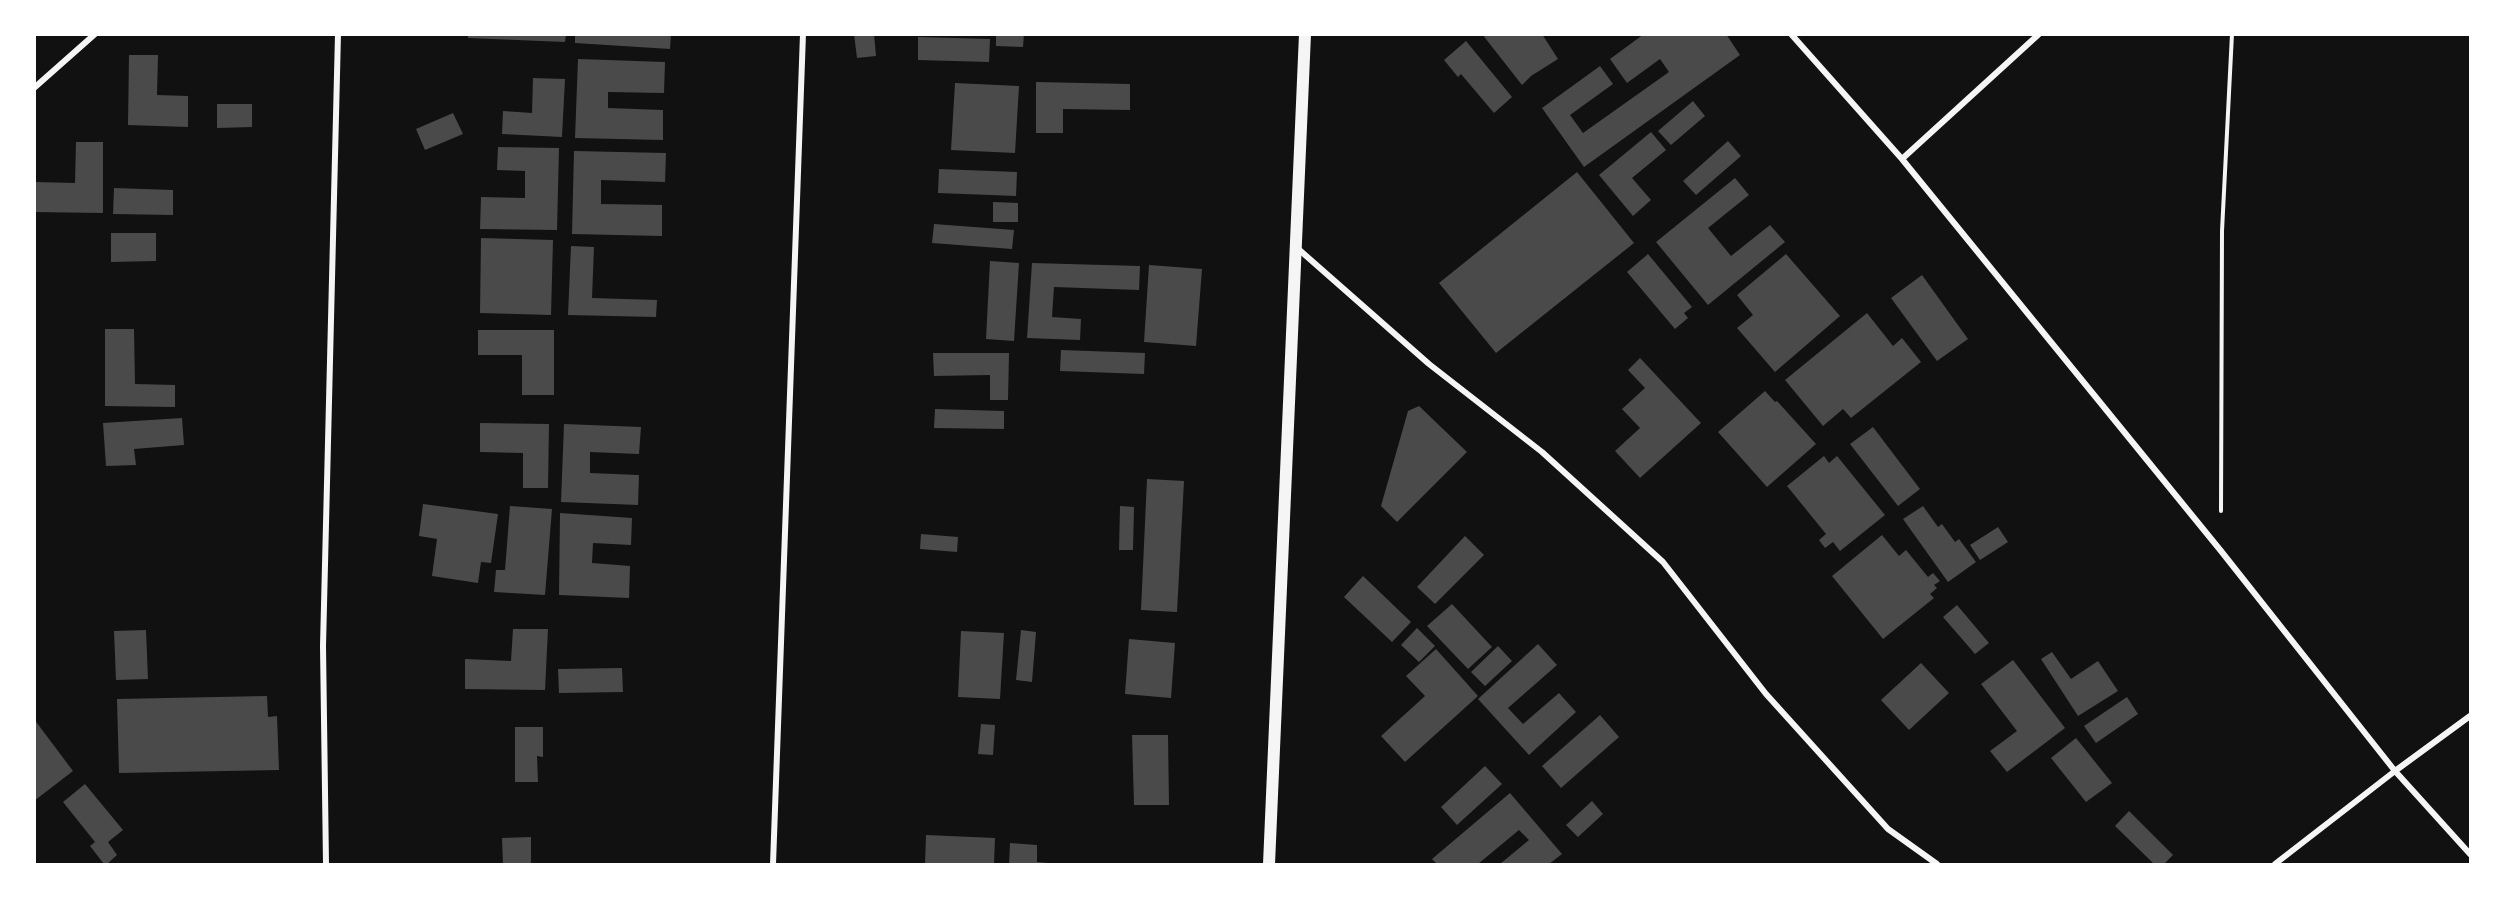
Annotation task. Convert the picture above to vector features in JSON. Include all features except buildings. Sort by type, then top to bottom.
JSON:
[{"type":"main road","points":[[1271,862],[1305,34]]},
{"type":"street","points":[[34,88],[95,34]]},
{"type":"street","points":[[326,864],[323,634],[338,34]]},
{"type":"street","points":[[773,864],[803,34]]},
{"type":"street","points":[[1791,34],[1902,159],[2221,551],[2395,771],[2470,854]]},
{"type":"street","points":[[1902,159],[2039,34]]},
{"type":"street","points":[[1296,247],[1429,364],[1542,452],[1663,562],[1766,694],[1888,829],[1937,864]]},
{"type":"street","points":[[2276,864],[2470,716]]},
{"type":"path","points":[[2221,551],[2222,231],[2232,34]]}]
